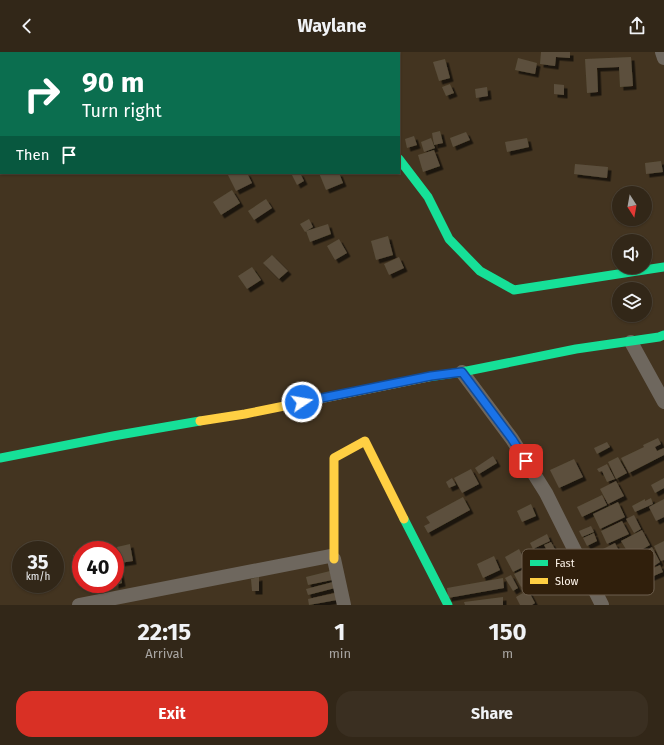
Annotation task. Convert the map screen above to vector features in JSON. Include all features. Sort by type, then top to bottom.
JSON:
[{"type":"street","points":[[662,52],[664,58]]},
{"type":"street","points":[[400,160],[428,197],[449,238],[480,271],[514,290],[664,267]]},
{"type":"street","points":[[0,458],[113,436],[245,414],[431,376],[462,372],[576,349],[631,342],[664,335]]},
{"type":"street","points":[[631,342],[664,402]]},
{"type":"street","points":[[462,372],[512,439],[546,494],[574,549]]},
{"type":"street","points":[[344,605],[334,559],[334,458],[365,441],[448,605]]},
{"type":"street","points":[[79,605],[330,556],[334,559]]},
{"type":"street","points":[[597,595],[602,605]]},
{"type":"building","points":[[541,52],[570,52],[570,58],[556,57],[555,66],[540,64]]},
{"type":"building","points":[[631,57],[633,86],[620,87],[619,67],[597,68],[598,92],[587,93],[585,59]]},
{"type":"building","points":[[518,58],[537,63],[535,74],[515,70]]},
{"type":"building","points":[[445,59],[450,78],[439,81],[433,62]]},
{"type":"building","points":[[450,84],[454,93],[446,96],[442,87]]},
{"type":"building","points":[[554,84],[564,85],[564,95],[554,94]]},
{"type":"building","points":[[487,87],[488,96],[476,98],[475,89]]},
{"type":"building","points":[[440,131],[443,143],[434,145],[432,133]]},
{"type":"building","points":[[466,132],[470,140],[453,147],[450,138]]},
{"type":"building","points":[[414,136],[417,145],[407,148],[405,139]]},
{"type":"building","points":[[431,138],[435,148],[424,152],[421,142]]},
{"type":"building","points":[[527,138],[529,147],[507,152],[505,142]]},
{"type":"building","points":[[434,150],[440,166],[423,172],[418,155]]},
{"type":"building","points":[[661,161],[663,172],[646,174],[645,163]]},
{"type":"building","points":[[575,164],[608,167],[607,178],[574,174]]},
{"type":"building","points":[[228,174],[248,174],[252,183],[236,191]]},
{"type":"building","points":[[292,174],[300,174],[304,181],[297,185]]},
{"type":"building","points":[[319,174],[339,174],[343,183],[326,190]]},
{"type":"building","points":[[232,190],[240,203],[221,215],[213,202]]},
{"type":"building","points":[[266,199],[272,208],[254,220],[248,211]]},
{"type":"building","points":[[309,219],[313,227],[305,232],[300,224]]},
{"type":"building","points":[[328,224],[331,234],[310,242],[306,231]]},
{"type":"building","points":[[388,236],[393,255],[376,260],[371,241]]},
{"type":"building","points":[[339,239],[347,253],[335,260],[327,246]]},
{"type":"building","points":[[272,255],[288,271],[279,279],[263,263]]},
{"type":"building","points":[[399,257],[404,268],[389,275],[384,264]]},
{"type":"building","points":[[252,267],[261,280],[247,289],[238,276]]},
{"type":"building","points":[[658,438],[661,444],[655,447],[657,451],[664,448],[664,455],[629,473],[621,458],[644,447],[643,445]]},
{"type":"building","points":[[607,442],[610,447],[597,454],[594,448]]},
{"type":"building","points":[[493,456],[497,463],[479,474],[475,468]]},
{"type":"building","points":[[618,457],[627,473],[616,479],[608,462]]},
{"type":"building","points":[[574,459],[583,477],[559,488],[550,470]]},
{"type":"building","points":[[607,464],[615,479],[607,482],[602,471],[599,472],[597,469]]},
{"type":"building","points":[[471,469],[479,484],[462,493],[454,478]]},
{"type":"building","points":[[452,478],[456,485],[449,488],[446,482]]},
{"type":"building","points":[[664,478],[664,488],[655,493],[651,485]]},
{"type":"building","points":[[616,481],[624,496],[608,504],[600,489]]},
{"type":"building","points":[[602,495],[607,505],[582,517],[577,507]]},
{"type":"building","points":[[463,497],[470,510],[428,533],[424,526],[430,523],[426,517]]},
{"type":"building","points":[[651,498],[653,504],[635,512],[632,506],[645,499],[645,501]]},
{"type":"building","points":[[664,499],[664,517],[656,521],[649,507]]},
{"type":"building","points":[[618,502],[625,517],[600,529],[593,514]]},
{"type":"building","points":[[531,504],[536,516],[522,522],[517,511]]},
{"type":"building","points":[[634,515],[641,529],[634,533],[626,519]]},
{"type":"building","points":[[622,521],[629,534],[607,544],[601,531]]},
{"type":"building","points":[[591,526],[594,532],[582,537],[579,531]]},
{"type":"building","points":[[642,530],[650,545],[643,549],[626,549],[621,541]]},
{"type":"building","points":[[594,533],[597,541],[587,546],[583,538]]},
{"type":"building","points":[[547,534],[550,541],[533,549],[530,543]]},
{"type":"building","points":[[664,541],[664,560],[661,561],[654,546]]},
{"type":"building","points":[[551,542],[555,549],[546,549],[544,545]]},
{"type":"building","points":[[615,543],[618,549],[603,549]]},
{"type":"building","points":[[130,544],[133,561],[124,562],[124,545]]},
{"type":"building","points":[[519,549],[522,555],[522,568],[513,572],[505,557]]},
{"type":"building","points":[[654,551],[660,562],[654,566]]},
{"type":"building","points":[[494,556],[500,570],[483,578],[477,564]]},
{"type":"building","points":[[660,565],[663,572],[654,576],[654,568]]},
{"type":"building","points":[[522,570],[522,587],[521,587],[514,574]]},
{"type":"building","points":[[330,571],[332,580],[308,585],[306,577]]},
{"type":"building","points":[[511,575],[518,588],[513,591],[505,578]]},
{"type":"building","points":[[259,577],[259,591],[252,591],[251,579]]},
{"type":"building","points":[[503,578],[504,588],[448,598],[447,588]]},
{"type":"building","points":[[333,582],[335,588],[308,595],[306,589]]},
{"type":"building","points":[[335,593],[337,600],[309,605],[308,599]]},
{"type":"building","points":[[522,594],[522,595],[531,595],[535,603],[532,605],[520,605],[516,597]]},
{"type":"building","points":[[503,597],[503,605],[465,605],[464,602]]},
{"type":"traffic: fast","points":[[400,160],[428,197],[449,239],[480,271],[514,290],[664,267]]},
{"type":"traffic: fast","points":[[428,377],[462,372],[576,349],[664,335]]},
{"type":"traffic: fast","points":[[0,458],[200,421]]},
{"type":"traffic: fast","points":[[404,519],[448,605]]},
{"type":"traffic: slow","points":[[200,421],[245,414],[428,377]]},
{"type":"traffic: slow","points":[[334,559],[334,458],[365,441],[404,519]]},
{"type":"route","points":[[302,402],[431,376],[462,372],[512,439],[526,461]]}]
